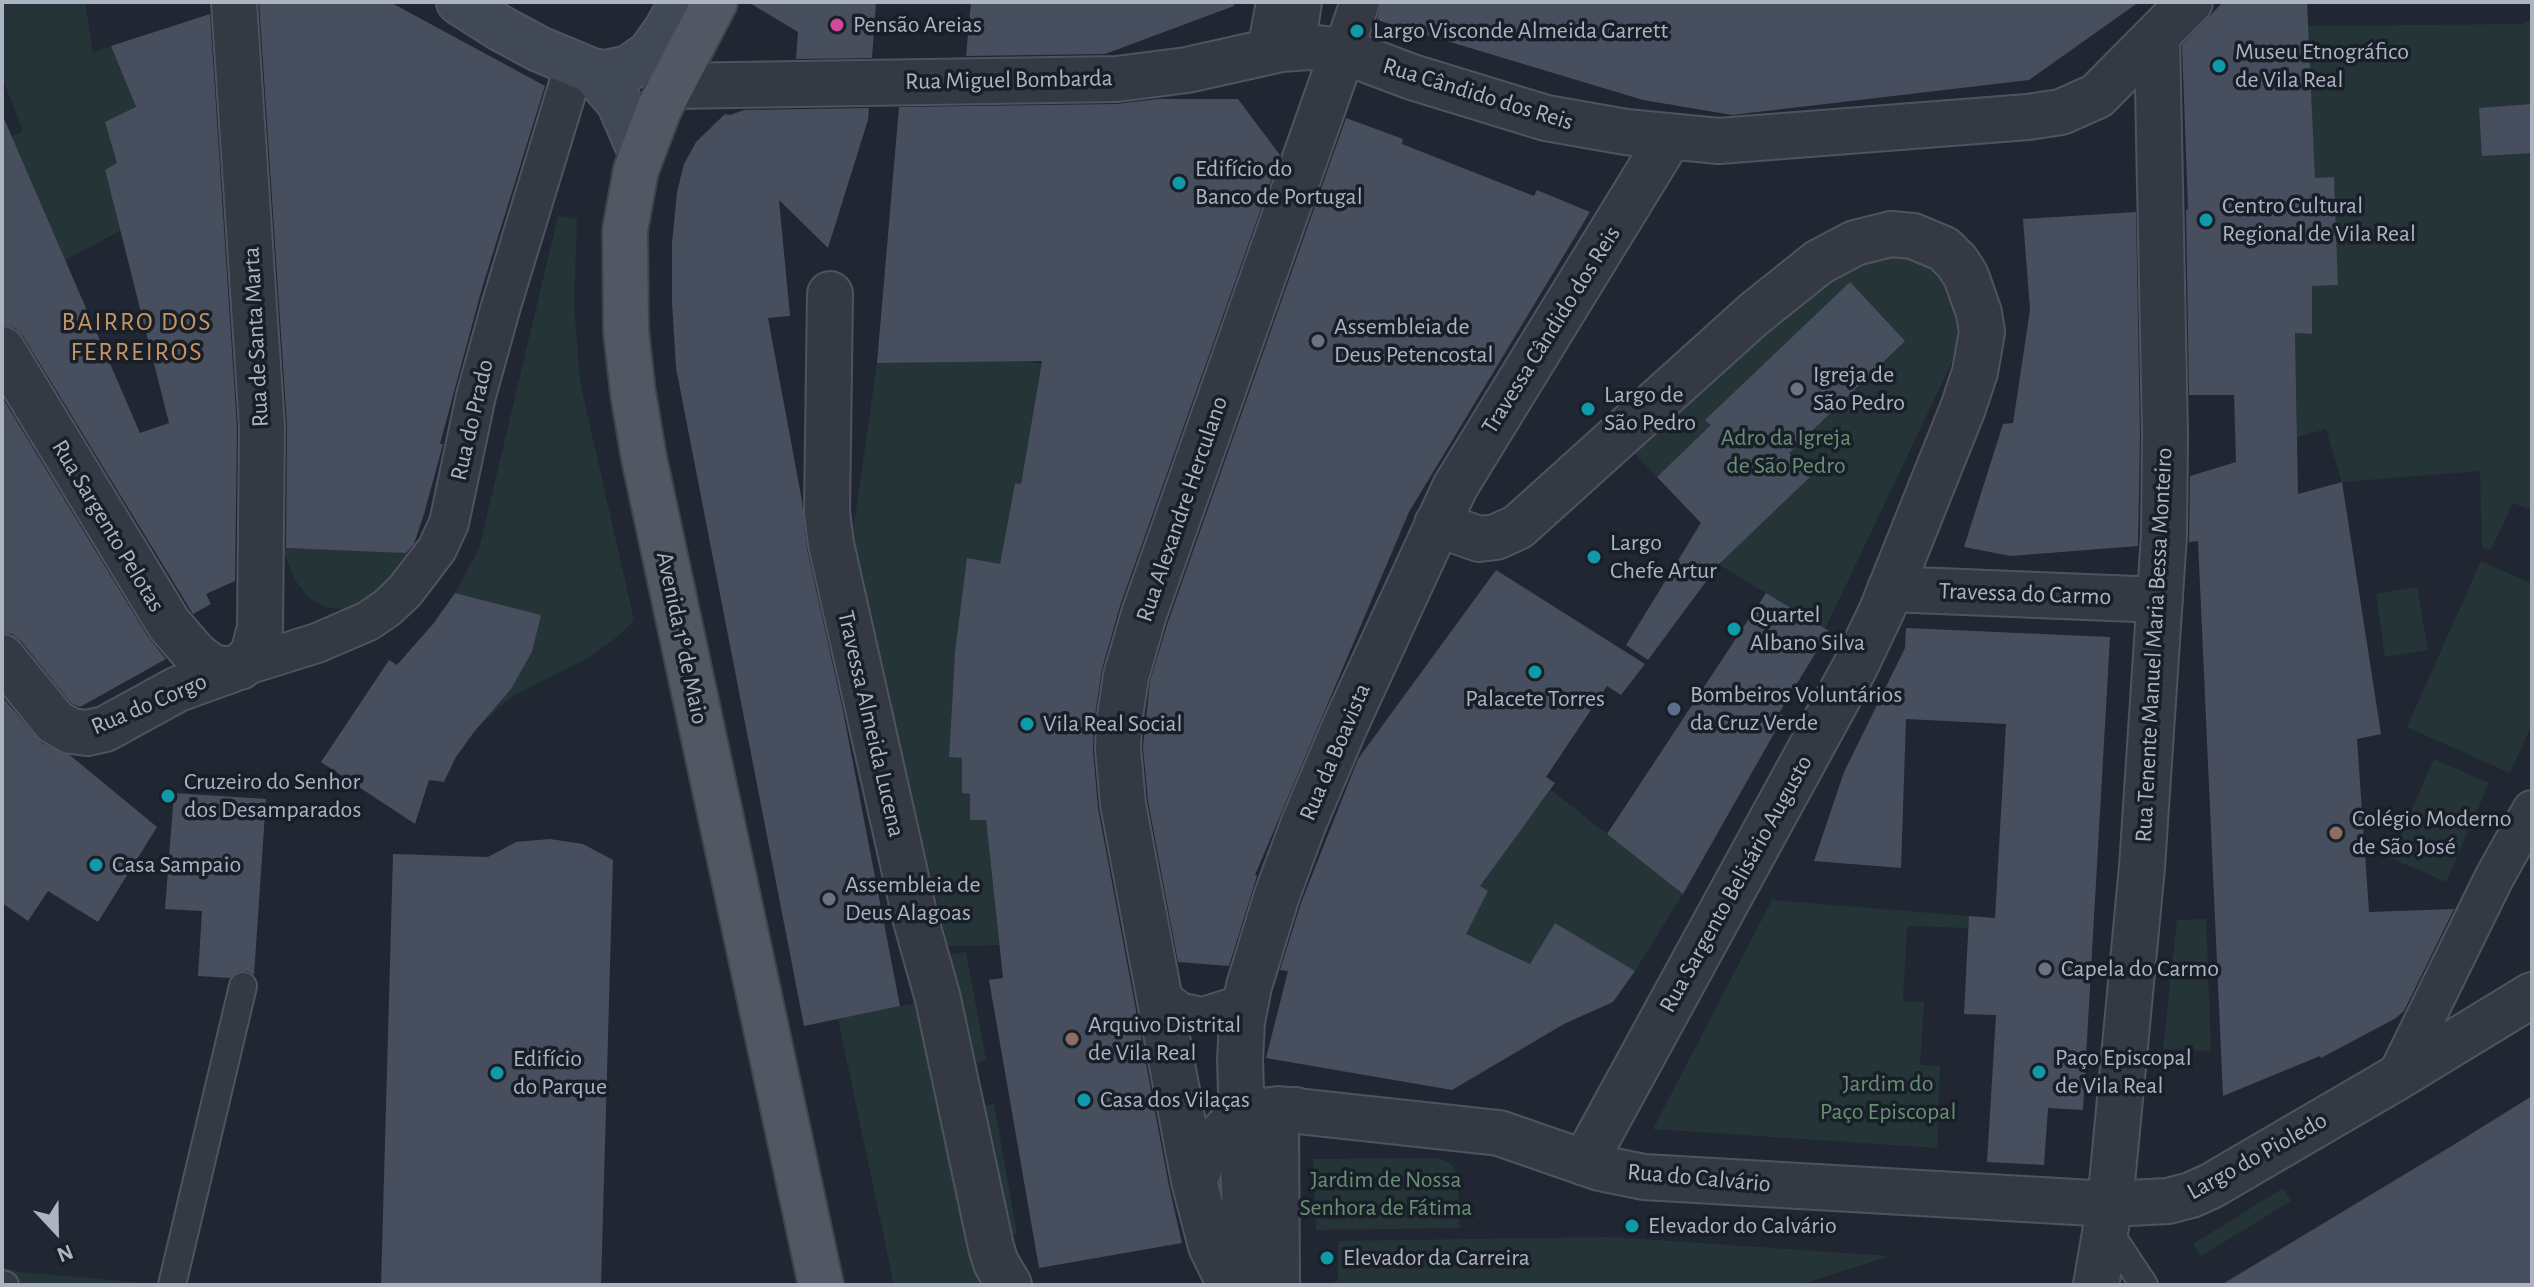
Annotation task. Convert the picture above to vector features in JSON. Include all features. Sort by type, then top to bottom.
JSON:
[{"type":"main road","points":[[459,2],[519,39],[583,68],[613,92],[641,153]]},
{"type":"main road","points":[[583,68],[617,72],[639,62],[658,42],[682,2]]},
{"type":"main road","name":"Avenida 1º de Maio","points":[[715,2],[671,86],[641,153],[627,210],[624,252],[626,331],[644,458],[814,1282]]},
{"type":"street","name":"Rua de Santa Marta","points":[[234,2],[262,427],[260,628],[253,654],[236,668]]},
{"type":"street","points":[[1276,2],[1280,49]]},
{"type":"street","points":[[1280,49],[1299,2]]},
{"type":"street","points":[[1343,51],[1360,2]]},
{"type":"street","points":[[2156,19],[2190,2]]},
{"type":"street","name":"Rua Cândido dos Reis","points":[[1343,51],[1514,110],[1576,124],[1669,138],[1719,141],[2028,117],[2071,109],[2097,96],[2156,19]]},
{"type":"street","name":"Rua Tenente Manuel Maria Bessa Monteiro","points":[[2096,1285],[2108,1215],[2142,867],[2165,514],[2156,19]]},
{"type":"street","name":"Rua Miguel Bombarda","points":[[671,86],[1130,78],[1187,70],[1280,49],[1343,51]]},
{"type":"street","name":"Rua Alexandre Herculano","points":[[1230,1285],[1211,1246],[1194,1181],[1155,982],[1120,775],[1119,723],[1126,676],[1144,614],[1343,51]]},
{"type":"street","name":"Rua do Prado","points":[[236,668],[317,643],[368,621],[405,591],[437,549],[449,523],[476,396],[501,306],[583,68]]},
{"type":"street","name":"Travessa Cândido dos Reis","points":[[1437,524],[1455,487],[1669,138]]},
{"type":"street","name":"Rua Sargento Belisário Augusto","points":[[1437,524],[1479,539],[1496,537],[1518,527],[1754,314],[1802,275],[1835,252],[1855,243],[1891,234],[1913,236],[1944,249],[1957,262],[1974,292],[1982,332],[1980,351],[1963,408],[1890,589],[1855,667],[1584,1163]]},
{"type":"street","name":"Travessa Almeida Lucena","points":[[830,294],[827,512],[831,544],[915,917],[938,999],[991,1247],[1009,1285]]},
{"type":"street","name":"Rua Sargento Pelotas","points":[[2,349],[169,624],[209,665],[222,670],[236,668]]},
{"type":"street","name":"Rua da Boavista","points":[[1247,1285],[1240,1039],[1249,986],[1277,895],[1316,791],[1437,524]]},
{"type":"street","name":"Travessa do Carmo","points":[[1890,589],[2160,600]]},
{"type":"street","name":"Rua do Corgo","points":[[2,657],[55,722],[71,731],[87,733],[105,729],[178,689],[236,668]]},
{"type":"street","points":[[2396,1078],[2494,878],[2532,810]]},
{"type":"street","name":"Largo do Pioledo","points":[[2108,1215],[2202,1191],[2532,995]]},
{"type":"street","name":"Rua do Calvário","points":[[1243,1117],[1263,1110],[1296,1110],[1499,1133],[1584,1163],[1644,1177],[2108,1215]]},
{"type":"street","points":[[1277,1285],[1276,1125],[1285,1113],[1296,1110]]},
{"type":"street","points":[[1194,1181],[1214,1141],[1243,1117]]},
{"type":"lane","points":[[1155,982],[1183,1007],[1202,1011],[1234,1001],[1249,986]]},
{"type":"lane","points":[[172,1285],[243,986]]},
{"type":"lane","points":[[2108,1215],[2144,1285]]},
{"type":"green space","points":[[2,2],[85,2],[93,53],[111,46],[136,107],[117,163],[105,170],[120,231],[65,260],[11,137],[23,131],[2,77]]},
{"type":"green space","points":[[2532,19],[2532,510],[2513,503],[2491,550],[2482,547],[2480,471],[2342,482],[2326,429],[2297,437],[2295,333],[2312,334],[2312,286],[2338,285],[2334,177],[2315,178],[2308,26],[2523,24]]},
{"type":"green space","points":[[558,216],[577,219],[574,304],[580,382],[634,620],[590,657],[511,697],[483,722],[397,665],[413,646],[514,684],[532,652],[541,616],[455,593],[479,549]]},
{"type":"green space","name":"Adro da Igreja de São Pedro","points":[[1901,247],[1945,276],[1961,327],[1958,343],[1953,360],[1825,629],[1687,545],[1701,522],[1628,447],[1840,270]]},
{"type":"green space","points":[[1026,361],[1041,364],[1021,484],[1015,483],[1000,564],[967,559],[954,667],[949,757],[962,758],[962,793],[970,794],[970,820],[986,820],[999,945],[948,946],[851,546],[877,363]]},
{"type":"green space","points":[[282,548],[410,553],[400,576],[355,607],[344,609],[325,607],[309,598],[295,580]]},
{"type":"green space","points":[[2481,561],[2532,584],[2532,724],[2510,773],[2407,727]]},
{"type":"green space","points":[[2417,587],[2428,650],[2385,657],[2376,594]]},
{"type":"green space","points":[[2434,759],[2489,783],[2446,882],[2391,858]]},
{"type":"green space","points":[[1551,790],[1683,894],[1635,971],[1555,923],[1540,948],[1556,958],[1388,1068],[1488,891],[1457,874],[1518,833]]},
{"type":"green space","name":"Jardim do Paço Episcopal","points":[[1772,900],[1969,916],[1968,928],[1907,926],[1903,1001],[1924,1002],[1920,1065],[1940,1066],[1937,1148],[1653,1129]]},
{"type":"green space","points":[[2206,919],[2211,1051],[2163,1049],[2177,920]]},
{"type":"green space","points":[[966,952],[986,1060],[969,1064],[950,955]]},
{"type":"green space","points":[[925,1001],[996,1285],[894,1285],[838,1019]]},
{"type":"green space","points":[[994,1104],[1017,1234],[1001,1237],[978,1107]]},
{"type":"green space","name":"Jardim de Nossa Senhora de Fátima","points":[[1439,1158],[1450,1163],[1457,1173],[1460,1228],[1316,1230],[1313,1159]]},
{"type":"green space","points":[[2283,1188],[2291,1201],[2201,1256],[2193,1244]]},
{"type":"green space","points":[[1611,1237],[1890,1256],[1799,1285],[1333,1285],[1338,1281],[1338,1241]]},
{"type":"green space","points":[[2,1267],[21,1272],[168,1285],[2,1285]]},
{"type":"building","points":[[259,2],[390,2],[545,86],[482,288],[424,514],[414,544],[406,553],[286,548],[287,425]]},
{"type":"building","name":"Pensão Areias","points":[[748,2],[876,2],[872,58],[796,59],[798,32]]},
{"type":"building","points":[[971,2],[1234,2],[1234,6],[1105,54],[966,56]]},
{"type":"building","points":[[1381,2],[2139,2],[2029,80],[1732,115],[1643,100],[1377,20]]},
{"type":"building","points":[[2223,2],[2307,2],[2315,178],[2334,177],[2338,285],[2312,286],[2312,334],[2295,333],[2298,494],[2342,482],[2381,734],[2357,739],[2369,912],[2454,909],[2404,1011],[2396,1018],[2321,1058],[2223,1096],[2198,541],[2189,542],[2190,476],[2236,462],[2234,395],[2189,395],[2188,209],[2182,45]]},
{"type":"building","points":[[210,14],[237,428],[235,581],[206,594],[211,604],[193,614],[23,336],[15,328],[2,324],[2,114],[140,433],[169,423],[105,170],[117,163],[105,122],[136,107],[111,46]]},
{"type":"building","points":[[1158,99],[1238,99],[1280,155],[1120,606],[1102,669],[1094,722],[1098,808],[1182,1243],[1039,1268],[989,980],[1003,978],[986,820],[970,820],[970,794],[962,793],[962,758],[949,757],[955,652],[967,558],[1000,564],[1015,483],[1021,484],[1042,361],[877,363],[899,107],[1117,104]]},
{"type":"building","points":[[2532,104],[2532,153],[2482,156],[2479,108]]},
{"type":"building","points":[[869,108],[868,120],[828,248],[779,200],[790,316],[768,318],[802,501],[807,549],[842,706],[900,1006],[804,1026],[676,368],[672,243],[677,192],[684,164],[696,142],[725,114],[744,110]]},
{"type":"building","points":[[1346,118],[1403,139],[1402,144],[1534,196],[1537,190],[1590,212],[1409,512],[1255,875],[1229,966],[1178,962],[1148,801],[1143,747],[1150,681]]},
{"type":"building","points":[[2136,212],[2140,434],[2138,546],[2010,556],[1964,547],[2003,424],[2013,423],[2030,310],[2023,219]]},
{"type":"building","name":"Igreja de São Pedro","points":[[1850,282],[1905,341],[1789,453],[1811,476],[1719,564],[1648,660],[1626,645],[1701,523],[1657,477],[1711,425],[1705,420]]},
{"type":"building","points":[[2,397],[148,637],[166,659],[80,707],[71,703],[21,641],[12,634],[2,633]]},
{"type":"building","points":[[1496,570],[1645,664],[1621,695],[1607,686],[1546,777],[1555,783],[1480,886],[1488,891],[1466,934],[1530,964],[1555,923],[1635,971],[1613,1002],[1564,1024],[1452,1090],[1266,1058],[1288,971],[1280,970],[1301,903],[1358,759]]},
{"type":"building","points":[[455,593],[541,615],[532,652],[511,689],[474,732],[456,757],[444,782],[429,780],[415,824],[321,762],[389,660],[397,665]]},
{"type":"building","points":[[1766,593],[1829,631],[1779,713],[1784,716],[1683,894],[1607,834]]},
{"type":"building","points":[[1906,628],[2110,637],[2083,1110],[2048,1108],[2044,1165],[1987,1162],[1996,1015],[1964,1014],[1969,916],[1995,918],[2006,724],[1906,719],[1901,868],[1814,861],[1844,772],[1905,648]]},
{"type":"building","points":[[2,697],[42,743],[71,756],[157,827],[98,922],[48,891],[28,921],[2,903]]},
{"type":"building","points":[[174,793],[266,799],[254,975],[239,971],[230,978],[198,976],[202,911],[165,909]]},
{"type":"building","name":"Edifício do Parque","points":[[550,839],[583,844],[613,860],[601,1285],[381,1285],[393,854],[488,857],[516,842]]},
{"type":"building","points":[[2532,1096],[2532,1285],[2221,1285],[2450,1147]]},
{"type":"place","name":"Pensão Areias","points":[[837,25]]},
{"type":"place","name":"Largo Visconde Almeida Garrett","points":[[1357,31]]},
{"type":"place","name":"Museu Etnográfico de Vila Real","points":[[2219,66]]},
{"type":"place","name":"Edifício do Banco de Portugal","points":[[1179,183]]},
{"type":"place","name":"Centro Cultural Regional de Vila Real","points":[[2206,220]]},
{"type":"place","name":"Assembleia de Deus Petencostal","points":[[1318,341]]},
{"type":"place","name":"Igreja de São Pedro","points":[[1797,389]]},
{"type":"place","name":"Largo de São Pedro","points":[[1588,409]]},
{"type":"place","name":"Largo Chefe Artur","points":[[1594,557]]},
{"type":"place","name":"Quartel Albano Silva","points":[[1734,629]]},
{"type":"place","name":"Palacete Torres","points":[[1535,672]]},
{"type":"place","name":"Bombeiros Voluntários da Cruz Verde","points":[[1674,709]]},
{"type":"place","name":"Vila Real Social","points":[[1027,724]]},
{"type":"place","name":"Cruzeiro do Senhor dos Desamparados","points":[[168,796]]},
{"type":"place","name":"Colégio Moderno de São José","points":[[2336,833]]},
{"type":"place","name":"Casa Sampaio","points":[[96,865]]},
{"type":"place","name":"Assembleia de Deus Alagoas","points":[[829,899]]},
{"type":"place","name":"Capela do Carmo","points":[[2045,969]]},
{"type":"place","name":"Arquivo Distrital de Vila Real","points":[[1072,1039]]},
{"type":"place","name":"Paço Episcopal de Vila Real","points":[[2039,1072]]},
{"type":"place","name":"Edifício do Parque","points":[[497,1073]]},
{"type":"place","name":"Casa dos Vilaças","points":[[1084,1100]]},
{"type":"place","name":"Elevador do Calvário","points":[[1632,1226]]},
{"type":"place","name":"Elevador da Carreira","points":[[1327,1258]]},
{"type":"district","name":"BAIRRO DOS FERREIROS","points":[[137,337]]}]
